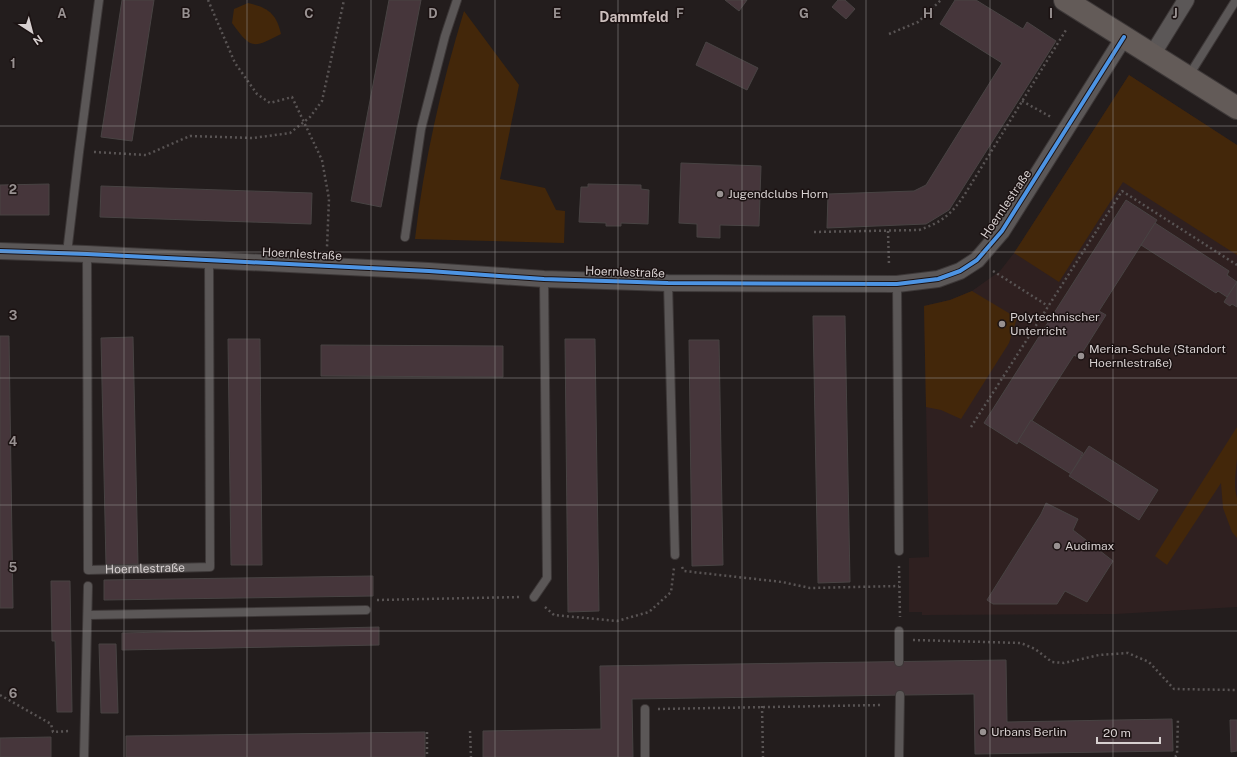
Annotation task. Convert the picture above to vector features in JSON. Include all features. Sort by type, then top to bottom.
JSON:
[{"type":"street","points":[[1065,0],[1237,108]]},
{"type":"street","points":[[1152,55],[1186,0]]},
{"type":"street","name":"Hoernlestraße","points":[[0,252],[67,253],[429,271],[544,279],[668,283],[897,284],[938,279],[960,271],[977,260],[1002,231],[1124,37]]},
{"type":"lane","points":[[67,253],[99,0]]},
{"type":"lane","points":[[405,237],[421,129],[445,36],[457,0]]},
{"type":"lane","points":[[1187,77],[1236,0]]},
{"type":"lane","name":"Hoernlestraße","points":[[87,254],[88,570],[210,567],[209,260]]},
{"type":"lane","points":[[534,597],[547,578],[544,279]]},
{"type":"lane","name":"Hoernlestraße","points":[[668,283],[675,555]]},
{"type":"lane","points":[[897,284],[899,551]]},
{"type":"lane","points":[[84,757],[88,586]]},
{"type":"lane","points":[[88,615],[366,610]]},
{"type":"lane","points":[[899,631],[899,662]]},
{"type":"lane","points":[[899,757],[900,695]]},
{"type":"lane","points":[[645,709],[645,757]]},
{"type":"path","points":[[208,0],[235,63],[257,94],[270,103],[292,97],[304,121],[322,160],[328,200],[327,254]]},
{"type":"path","points":[[79,152],[146,155],[190,136],[253,138],[290,134],[310,117],[322,101],[344,0]]},
{"type":"path","points":[[889,34],[918,22],[941,0]]},
{"type":"path","points":[[814,232],[919,230],[933,225],[946,217],[957,206],[965,194],[1066,30]]},
{"type":"path","points":[[1022,101],[1054,118]]},
{"type":"path","points":[[971,427],[1122,191],[1237,265]]},
{"type":"path","points":[[888,231],[890,265]]},
{"type":"path","points":[[993,271],[1048,306]]},
{"type":"path","points":[[366,610],[374,600],[534,597],[554,615],[617,621],[649,612],[671,592],[675,555]]},
{"type":"path","points":[[675,555],[684,571],[782,582],[810,588],[899,586]]},
{"type":"path","points":[[899,565],[900,612]]},
{"type":"path","points":[[912,640],[1021,643],[1035,649],[1052,662],[1064,663],[1099,655],[1128,653],[1149,662],[1174,689],[1237,690]]},
{"type":"path","points":[[0,695],[51,724],[53,732],[84,730]]},
{"type":"path","points":[[645,709],[882,705]]},
{"type":"path","points":[[762,706],[763,757]]},
{"type":"path","points":[[1175,757],[1177,755],[1178,718]]},
{"type":"path","points":[[470,731],[471,757]]},
{"type":"path","points":[[427,732],[427,757]]},
{"type":"shaded area","points":[[248,3],[266,9],[270,12],[277,21],[281,34],[258,44],[248,42],[232,23],[234,9]]},
{"type":"shaded area","points":[[464,11],[519,85],[500,179],[545,188],[556,210],[565,211],[564,243],[415,239],[423,181],[434,124]]},
{"type":"shaded area","name":"Merian-Schule (Standort Hoernlestraße)","points":[[1129,75],[1237,145],[1237,607],[1116,614],[922,615],[922,612],[909,612],[909,558],[929,557],[924,306],[950,300],[972,291],[1000,271],[1014,253]]},
{"type":"shaded area","points":[[1129,75],[1237,145],[1237,255],[1123,182],[1059,282],[1014,253]]},
{"type":"shaded area","points":[[972,291],[1017,318],[1009,343],[961,419],[941,410],[926,407],[924,306],[950,300]]},
{"type":"shaded area","points":[[1237,427],[1235,483],[1237,498],[1237,538],[1232,532],[1223,508],[1221,483],[1167,565],[1155,556]]},
{"type":"building","points":[[122,0],[154,0],[132,141],[101,137]]},
{"type":"building","points":[[389,0],[421,0],[381,207],[351,201]]},
{"type":"building","points":[[725,0],[747,0],[739,11]]},
{"type":"building","points":[[838,0],[845,0],[855,9],[846,19],[832,7]]},
{"type":"building","points":[[955,0],[976,0],[1023,29],[1027,22],[1056,41],[949,210],[926,224],[827,228],[828,194],[914,191],[926,185],[1002,63],[940,24]]},
{"type":"building","points":[[706,42],[758,68],[747,90],[696,65]]},
{"type":"building","name":"Jugendclubs Horn","points":[[681,163],[761,166],[759,226],[720,225],[720,238],[697,237],[697,224],[679,223]]},
{"type":"building","points":[[49,184],[49,215],[0,215],[0,185]]},
{"type":"building","points":[[588,184],[641,185],[641,189],[649,190],[648,224],[621,223],[621,226],[606,226],[606,223],[579,222],[581,187],[588,187]]},
{"type":"building","points":[[101,186],[312,193],[311,224],[100,217]]},
{"type":"building","points":[[1126,200],[1157,220],[1099,311],[1106,315],[1079,358],[1074,355],[1017,444],[984,423]]},
{"type":"building","points":[[1155,223],[1229,271],[1227,275],[1237,282],[1227,297],[1218,291],[1216,293],[1141,245]]},
{"type":"building","points":[[1237,282],[1237,307],[1232,304],[1230,306],[1224,302]]},
{"type":"building","points":[[813,316],[845,316],[850,582],[818,583]]},
{"type":"building","points":[[0,336],[9,336],[13,608],[0,608]]},
{"type":"building","points":[[133,337],[138,564],[106,565],[101,338]]},
{"type":"building","points":[[228,339],[260,339],[262,565],[231,565]]},
{"type":"building","points":[[565,339],[595,339],[599,611],[568,612]]},
{"type":"building","points":[[689,340],[719,340],[723,565],[692,566]]},
{"type":"building","points":[[321,345],[503,346],[503,377],[321,376]]},
{"type":"building","points":[[1031,420],[1083,453],[1071,474],[1018,441]]},
{"type":"building","points":[[1089,446],[1158,490],[1139,520],[1069,476]]},
{"type":"building","name":"Audimax","points":[[1046,503],[1078,519],[1073,530],[1113,561],[1087,602],[1065,591],[1057,604],[993,604],[987,600],[1041,514]]},
{"type":"building","points":[[373,576],[373,596],[104,600],[104,580]]},
{"type":"building","points":[[51,581],[70,581],[72,712],[57,712],[55,641],[52,641]]},
{"type":"building","points":[[379,627],[379,645],[122,650],[122,633]]},
{"type":"building","points":[[99,644],[116,644],[118,713],[101,713]]},
{"type":"building","points":[[1006,660],[1007,722],[1172,719],[1173,751],[975,754],[974,694],[632,699],[633,757],[483,757],[483,731],[601,729],[600,666]]},
{"type":"building","points":[[1230,720],[1237,720],[1237,751],[1231,752]]},
{"type":"building","points":[[425,732],[425,757],[126,757],[126,736]]},
{"type":"building","points":[[51,737],[51,757],[0,757],[0,738]]},
{"type":"cycle path","points":[[0,251],[429,271],[544,279],[668,283],[897,284],[938,279],[960,271],[977,260],[1002,231],[1124,37]]},
{"type":"place","name":"Jugendclubs Horn","points":[[720,194]]},
{"type":"place","name":"Polytechnischer Unterricht","points":[[1002,324]]},
{"type":"place","name":"Merian-Schule (Standort Hoernlestraße)","points":[[1081,356]]},
{"type":"place","name":"Audimax","points":[[1057,546]]},
{"type":"place","name":"Urbans Berlin","points":[[983,732]]},
{"type":"district","name":"Dammfeld","points":[[634,17]]}]
